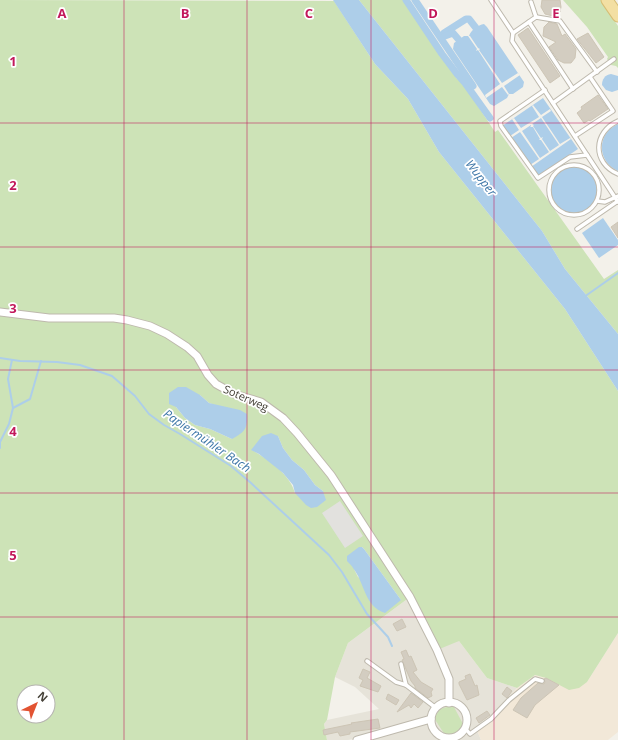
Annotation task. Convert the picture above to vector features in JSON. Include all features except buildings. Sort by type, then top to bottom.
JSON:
[{"type":"main road","points":[[607,0],[618,16]]},
{"type":"street","name":"Soterweg","points":[[0,312],[49,318],[114,318],[150,326],[187,347],[196,356],[208,375],[216,384],[234,394],[261,402],[274,410],[297,433],[331,475],[405,587],[437,650],[449,679],[449,702]]},
{"type":"street","points":[[449,702],[464,711],[466,716],[465,728],[458,736],[446,738],[440,736],[433,729],[431,719],[436,708],[449,702]]},
{"type":"street","points":[[357,740],[431,719]]},
{"type":"lane","points":[[491,0],[513,32],[512,41],[617,199]]},
{"type":"lane","points":[[531,2],[536,17]]},
{"type":"lane","points":[[513,32],[536,17],[560,21],[597,72]]},
{"type":"lane","points":[[528,22],[573,89]]},
{"type":"lane","points":[[553,103],[614,59]]},
{"type":"lane","points":[[575,136],[613,110],[590,77]]},
{"type":"lane","points":[[545,90],[500,120],[502,126],[538,178],[570,157],[587,155]]},
{"type":"lane","points":[[618,121],[611,124],[605,130],[600,139],[599,148],[600,158],[605,166],[618,174]]},
{"type":"lane","points":[[577,164],[591,171],[596,178],[599,185],[597,201],[592,208],[585,213],[576,215],[560,211],[550,198],[550,181],[555,173],[561,168],[577,164]]},
{"type":"lane","points":[[597,201],[605,202],[617,199]]},
{"type":"lane","points":[[577,229],[617,199]]},
{"type":"lane","points":[[367,661],[396,682],[406,685],[436,708]]},
{"type":"lane","points":[[401,664],[406,685]]},
{"type":"lane","points":[[465,728],[470,734],[491,720],[509,700],[535,679],[542,680]]},
{"type":"shaded area","points":[[340,501],[363,536],[345,548],[322,513]]},
{"type":"shaded area","points":[[410,597],[459,641],[487,678],[517,688],[497,710],[476,728],[481,740],[366,740],[365,737],[348,740],[327,740],[324,724],[327,720],[379,709],[355,687],[335,677],[348,643]]},
{"type":"shaded area","points":[[618,633],[618,732],[608,740],[481,740],[476,728],[497,710],[517,688],[535,675],[546,678],[559,685],[587,682]]},
{"type":"green space","points":[[0,0],[334,1],[375,64],[408,99],[439,152],[565,309],[618,391],[618,633],[587,682],[579,688],[569,690],[546,678],[535,675],[517,688],[487,678],[459,641],[437,650],[410,597],[348,643],[335,677],[327,720],[324,724],[327,740],[0,740]],"holes":[[[200,395],[209,403],[221,407],[232,439],[210,429],[195,425],[185,418],[176,407]],[[278,436],[283,448],[292,460],[304,470],[315,485],[323,491],[295,493],[283,473],[265,458],[252,450]],[[362,547],[364,549],[401,600],[358,577],[354,569]]]},
{"type":"green space","points":[[359,0],[403,0],[457,79],[462,82],[495,132],[498,130],[604,279],[618,270],[618,334],[565,269],[542,231]]},
{"type":"green space","points":[[563,0],[601,0],[618,26],[618,68],[611,65],[607,59],[608,57],[587,27]]},
{"type":"green space","points":[[450,706],[454,707],[463,724],[456,732],[445,735],[434,718],[440,709]]},
{"type":"water","name":"Wupper","points":[[333,0],[359,0],[542,231],[565,269],[618,334],[618,391],[565,309],[439,152],[408,99],[375,64]]},
{"type":"water","points":[[484,24],[524,82],[523,87],[513,94],[509,94],[507,98],[494,106],[490,104],[453,49],[454,43],[464,36],[469,36],[475,28]]},
{"type":"water","points":[[611,74],[618,76],[618,90],[612,92],[606,90],[602,85],[604,78]]},
{"type":"water","points":[[543,98],[578,149],[538,176],[502,126]]},
{"type":"water","points":[[618,124],[618,171],[606,161],[602,147],[606,134],[611,128]]},
{"type":"water","points":[[574,167],[587,171],[593,177],[597,190],[593,203],[587,209],[574,213],[561,209],[555,203],[551,190],[555,177],[561,171]]},
{"type":"water","points":[[603,218],[618,240],[618,245],[599,258],[582,233]]},
{"type":"water","points":[[178,387],[186,387],[200,395],[209,403],[240,410],[247,414],[245,429],[232,439],[210,429],[195,425],[185,418],[176,407],[169,404],[169,393]]},
{"type":"water","points":[[271,433],[278,436],[283,448],[292,460],[304,470],[315,485],[323,491],[326,500],[317,507],[311,508],[306,505],[295,493],[293,485],[283,473],[259,454],[251,450],[262,436]]},
{"type":"water","points":[[359,547],[364,549],[401,600],[385,613],[378,610],[369,600],[357,574],[347,561],[347,556]]},
{"type":"pier","points":[[468,36],[470,36],[480,49],[479,50],[502,83],[518,73],[520,75],[504,86],[509,94],[508,95],[502,87],[486,98],[485,95],[500,84],[478,50],[476,51],[477,49]]},
{"type":"pier","points":[[533,105],[541,115],[550,109],[551,111],[542,117],[560,144],[570,138],[571,139],[531,167],[530,165],[539,159],[520,132],[511,138],[510,136],[519,130],[512,119],[514,118],[521,128],[539,117],[532,106]],"holes":[[[541,118],[559,145],[550,151],[542,139],[543,137],[541,138],[532,124]],[[531,125],[530,127],[533,127],[540,139],[539,140],[541,140],[549,152],[540,158],[522,131]]]},
{"type":"waterway","points":[[406,0],[442,54],[490,118]]},
{"type":"waterway","points":[[415,0],[473,86]]},
{"type":"waterway","points":[[444,33],[466,19],[469,19],[476,28]]},
{"type":"waterway","points":[[445,36],[453,33],[459,40]]},
{"type":"waterway","points":[[584,297],[618,273]]},
{"type":"waterway","name":"Papiermühler Bach","points":[[0,358],[20,361],[57,362],[80,365],[112,376],[135,396],[149,414],[164,425],[231,466],[329,555],[342,572],[367,614],[388,637],[392,646]]},
{"type":"waterway","points":[[12,360],[8,379],[13,408]]},
{"type":"waterway","points":[[0,448],[0,442],[9,424],[13,408],[30,399],[41,361]]}]
